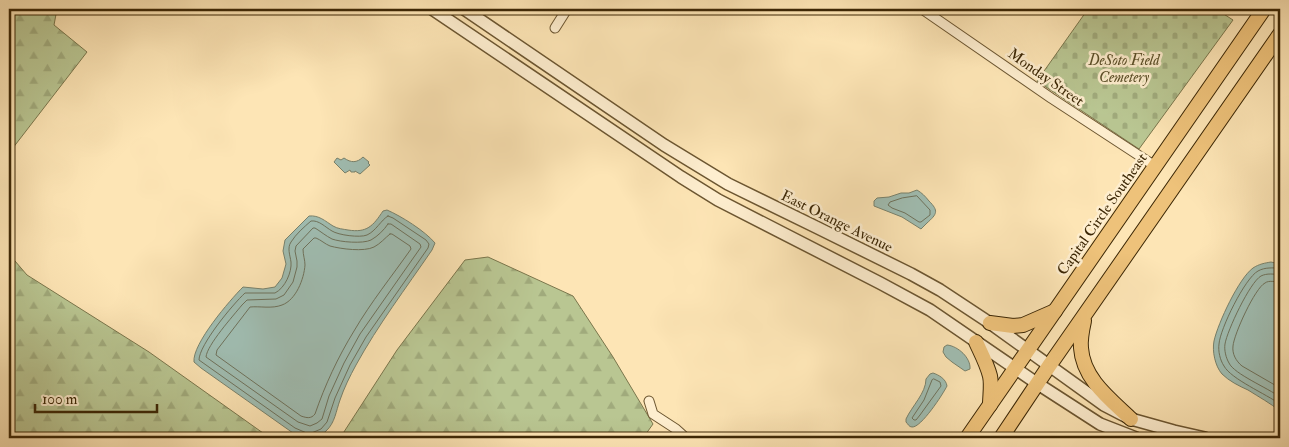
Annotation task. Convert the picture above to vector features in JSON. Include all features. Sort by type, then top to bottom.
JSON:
[{"type":"main road","name":"Capital Circle Southeast","points":[[967,438],[1264,9]]},
{"type":"main road","points":[[1001,438],[1280,34]]},
{"type":"main road","points":[[990,323],[1023,326],[1056,311]]},
{"type":"main road","points":[[1084,317],[1080,339],[1083,363],[1088,374],[1097,386],[1131,419]]},
{"type":"main road","points":[[976,342],[990,376],[990,405]]},
{"type":"street","points":[[432,9],[688,182],[718,200],[930,310],[1100,424],[1136,438]]},
{"type":"street","name":"East Orange Avenue","points":[[464,9],[656,140],[728,184],[940,290],[1029,350],[1104,405],[1131,419],[1174,432],[1205,438]]},
{"type":"street","points":[[555,28],[567,9]]},
{"type":"street","name":"Monday Street","points":[[922,9],[1051,98],[1155,166]]},
{"type":"street","points":[[649,401],[653,414],[686,438]]},
{"type":"green space","points":[[9,9],[57,9],[54,25],[87,52],[9,153]]},
{"type":"green space","name":"DeSoto Field Cemetery","points":[[1088,9],[1216,9],[1233,20],[1139,149],[1037,81]]},
{"type":"green space","points":[[9,254],[27,275],[149,352],[270,438],[9,438]]},
{"type":"green space","points":[[488,257],[573,296],[613,357],[653,424],[643,438],[340,438],[397,350],[465,260]]},
{"type":"water","points":[[363,157],[370,165],[360,174],[350,170],[345,173],[334,162],[337,158],[341,160],[344,158],[354,162]]},
{"type":"water","points":[[917,190],[932,204],[936,212],[921,229],[902,217],[874,206],[874,201],[877,198]]},
{"type":"water","points":[[387,210],[412,224],[435,243],[373,336],[345,387],[333,421],[326,431],[319,436],[293,433],[194,362],[195,354],[205,334],[243,287],[263,289],[275,287],[282,278],[286,264],[283,251],[285,240],[309,216],[319,217],[333,226],[355,231],[369,227],[383,211]]},
{"type":"water","points":[[1271,262],[1280,264],[1280,411],[1222,374],[1216,363],[1213,349],[1220,323],[1247,273],[1253,268]]},
{"type":"water","points":[[947,345],[963,353],[970,365],[970,369],[965,371],[946,357],[943,352],[944,347]]},
{"type":"water","points":[[933,373],[942,378],[947,386],[926,417],[916,426],[912,427],[906,422],[906,419],[924,389],[926,379]]}]
